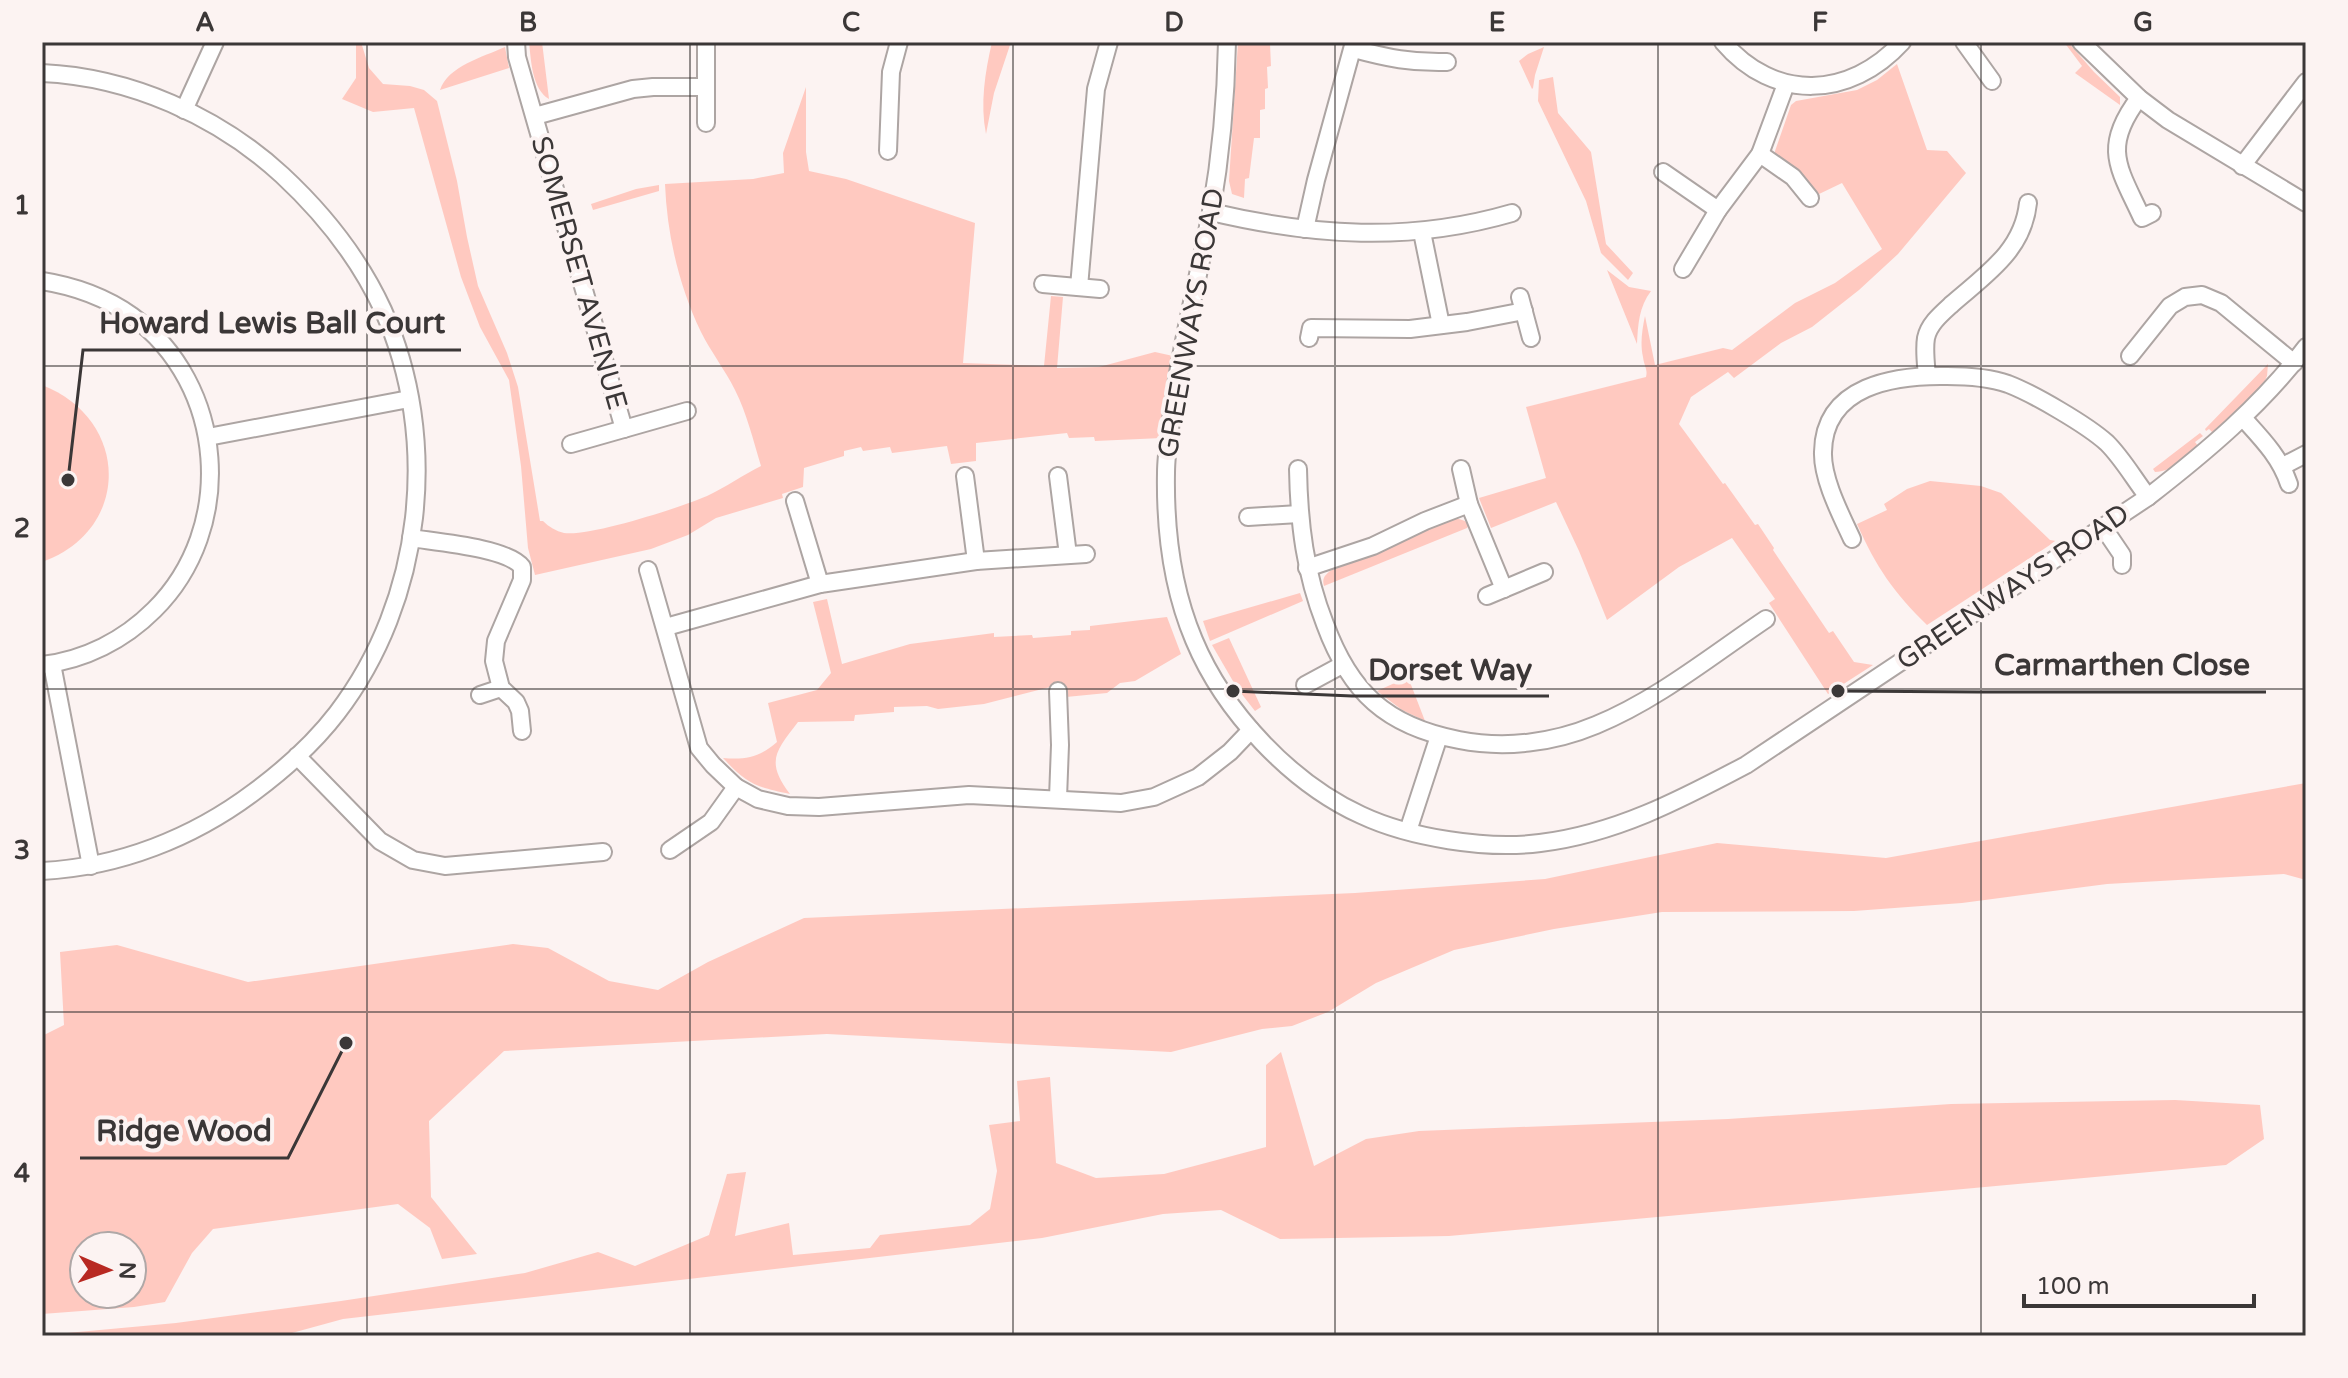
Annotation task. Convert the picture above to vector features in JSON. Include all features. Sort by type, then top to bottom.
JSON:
[{"type":"street","points":[[184,110],[215,42]]},
{"type":"street","name":"SOMERSET AVENUE","points":[[516,42],[517,57],[624,429]]},
{"type":"street","points":[[888,151],[891,72],[899,42]]},
{"type":"street","points":[[1079,287],[1096,89],[1109,42]]},
{"type":"street","name":"GREENWAYS ROAD","points":[[1227,42],[1221,149],[1173,404],[1166,470],[1166,513],[1174,574],[1193,637],[1225,697],[1251,730],[1303,781],[1361,816],[1408,831],[1468,843],[1540,843],[1611,828],[1663,808],[1746,765],[2148,497],[2197,460],[2243,418],[2306,347]]},
{"type":"street","points":[[1723,42],[1745,64],[1786,84],[1809,87],[1851,79],[1886,60],[1902,42]]},
{"type":"street","points":[[1964,42],[1991,72]]},
{"type":"street","points":[[2081,42],[2139,98],[2197,139],[2306,203]]},
{"type":"street","points":[[706,44],[706,123]]},
{"type":"street","points":[[1305,229],[1354,45],[1392,60],[1447,62]]},
{"type":"street","points":[[42,73],[80,77],[130,88],[184,110],[224,130],[262,157],[303,194],[355,259],[383,312],[409,399],[417,479],[411,538],[388,620],[373,653],[338,712],[297,756],[230,810],[187,834],[126,857],[91,866],[42,871]]},
{"type":"street","points":[[2242,166],[2306,82]]},
{"type":"street","points":[[1683,269],[1718,210],[1760,154],[1786,84]]},
{"type":"street","name":"SOMERSET AVENUE","points":[[535,116],[633,89],[706,87]]},
{"type":"street","points":[[2139,98],[2120,131],[2116,157],[2142,218],[2152,213]]},
{"type":"street","points":[[1760,154],[1793,177],[1810,198]]},
{"type":"street","points":[[1663,172],[1718,210]]},
{"type":"street","points":[[1927,376],[1925,349],[1929,330],[1941,313],[2007,256],[2023,226],[2028,203]]},
{"type":"street","points":[[1211,212],[1305,229],[1365,234],[1422,232],[1512,213]]},
{"type":"street","points":[[1422,232],[1441,325]]},
{"type":"street","points":[[42,281],[99,297],[125,311],[148,329],[188,379],[208,437],[211,491],[207,513],[196,547],[177,582],[164,600],[130,632],[90,653],[47,664],[91,866]]},
{"type":"street","points":[[1043,284],[1100,289]]},
{"type":"street","points":[[2139,353],[2177,300],[2202,295],[2221,303],[2294,363]]},
{"type":"street","points":[[1309,338],[1311,328],[1410,329],[1467,322],[1522,304],[1531,338]]},
{"type":"street","points":[[1852,539],[1825,470],[1825,437],[1831,420],[1850,398],[1864,389],[1908,376],[1987,379],[2028,393],[2106,442],[2148,497]]},
{"type":"street","points":[[208,437],[409,399]]},
{"type":"street","name":"SOMERSET AVENUE","points":[[571,444],[687,411]]},
{"type":"street","points":[[2243,418],[2270,447],[2283,466],[2289,484]]},
{"type":"street","points":[[2283,466],[2306,454]]},
{"type":"street","points":[[1298,469],[1299,514],[1307,568],[1314,597],[1342,665],[1373,702],[1416,729],[1470,742],[1517,744],[1568,735],[1640,704],[1728,636],[1766,619]]},
{"type":"street","points":[[1461,469],[1469,504],[1504,589]]},
{"type":"street","points":[[965,476],[976,561]]},
{"type":"street","points":[[1058,476],[1068,555]]},
{"type":"street","points":[[795,501],[820,584]]},
{"type":"street","points":[[1307,568],[1373,546],[1469,504]]},
{"type":"street","points":[[1248,517],[1299,514]]},
{"type":"street","points":[[2103,527],[2122,555],[2122,565]]},
{"type":"street","points":[[411,538],[495,552],[519,563],[522,580],[496,641],[494,661],[501,688],[516,702],[520,711],[522,731]]},
{"type":"street","points":[[666,627],[820,584],[976,561],[1086,554]]},
{"type":"street","points":[[648,570],[699,748],[736,787],[758,799],[788,806],[819,807],[969,795],[1121,803],[1154,797],[1198,777],[1230,752],[1251,730]]},
{"type":"street","points":[[1487,596],[1544,572]]},
{"type":"street","points":[[1305,685],[1342,665]]},
{"type":"street","points":[[480,695],[501,688]]},
{"type":"street","points":[[1058,691],[1065,708],[1058,798]]},
{"type":"street","points":[[1408,831],[1439,736]]},
{"type":"street","points":[[297,756],[380,841],[413,860],[445,866],[603,852]]},
{"type":"street","points":[[670,850],[711,822],[736,787]]},
{"type":"shaded area","points":[[356,42],[361,42],[369,68],[383,84],[424,90],[437,101],[478,286],[518,387],[540,521],[555,530],[576,533],[657,514],[707,496],[761,466],[739,399],[701,332],[686,297],[671,241],[665,184],[753,179],[784,173],[783,153],[806,87],[809,171],[846,179],[975,223],[963,363],[1044,366],[1051,296],[1063,297],[1057,368],[1099,367],[1155,352],[1173,356],[1162,438],[1095,441],[1094,437],[1069,438],[1067,433],[976,443],[976,461],[951,464],[947,446],[892,453],[890,447],[863,451],[861,447],[844,451],[844,456],[804,468],[803,487],[782,494],[783,498],[716,518],[688,535],[651,549],[535,575],[528,548],[509,380],[480,327],[461,277],[414,108],[373,112],[342,99],[356,78]]},
{"type":"shaded area","points":[[529,42],[542,42],[549,99],[536,81]]},
{"type":"shaded area","points":[[992,42],[1011,42],[994,93],[986,134],[984,88]]},
{"type":"shaded area","points":[[1238,42],[1276,43],[1270,44],[1271,66],[1267,67],[1265,109],[1260,110],[1260,138],[1254,138],[1244,198],[1232,194],[1229,181]]},
{"type":"shaded area","points":[[2064,42],[2068,42],[2120,97],[2120,105],[2075,73],[2082,66]]},
{"type":"shaded area","points":[[505,47],[509,68],[440,90],[458,68]]},
{"type":"shaded area","points":[[1544,47],[1535,75],[1532,89],[1519,61]]},
{"type":"shaded area","points":[[1897,64],[1927,150],[1947,151],[1966,173],[1898,254],[1859,290],[1812,327],[1781,343],[1734,378],[1728,372],[1691,397],[1679,424],[1755,525],[1758,524],[1829,633],[1833,631],[1854,662],[1873,665],[1828,694],[1769,603],[1775,599],[1732,538],[1679,567],[1607,620],[1556,502],[1491,528],[1479,498],[1546,478],[1526,407],[1646,377],[1642,352],[1645,316],[1655,365],[1723,348],[1732,350],[1795,303],[1835,283],[1882,249],[1842,183],[1817,195],[1775,156],[1775,151],[1791,105],[1796,101],[1857,90],[1877,80]]},
{"type":"shaded area","points":[[1553,77],[1558,113],[1591,152],[1606,244],[1633,273],[1628,280],[1601,253],[1586,201],[1538,101],[1539,80]]},
{"type":"shaded area","points":[[659,185],[659,191],[593,210],[591,204],[636,189]]},
{"type":"shaded area","points":[[1607,270],[1629,287],[1651,291],[1642,310],[1637,344]]},
{"type":"shaded area","points":[[2268,364],[2264,383],[2213,433],[2209,429],[2206,431],[2205,429]]},
{"type":"shaded area","points":[[42,385],[71,401],[92,422],[104,448],[109,474],[105,501],[92,526],[71,547],[42,562]]},
{"type":"shaded area","points":[[2200,433],[2203,436],[2195,442],[2198,446],[2183,459],[2173,467],[2155,472],[2153,469]]},
{"type":"shaded area","points":[[1930,481],[1981,486],[2001,493],[2050,540],[2056,541],[1927,625],[1887,579],[1857,524],[1887,510],[1884,504],[1907,489]]},
{"type":"shaded area","points":[[1453,517],[1469,525],[1324,586],[1324,578],[1330,571]]},
{"type":"shaded area","points":[[1300,593],[1303,601],[1210,641],[1203,621]]},
{"type":"shaded area","points":[[827,599],[842,664],[910,644],[994,633],[994,637],[1071,635],[1071,631],[1090,630],[1090,626],[1167,617],[1181,654],[1135,681],[1120,683],[1107,693],[1066,697],[1062,684],[984,704],[938,709],[927,706],[894,707],[894,712],[855,715],[854,721],[798,722],[776,756],[778,773],[790,794],[760,786],[739,774],[723,758],[752,756],[771,747],[777,742],[768,703],[817,690],[831,673],[813,602]]},
{"type":"shaded area","points":[[1229,638],[1261,707],[1255,711],[1237,688],[1212,645]]},
{"type":"shaded area","points":[[1408,677],[1425,721],[1402,710],[1377,691]]},
{"type":"shaded area","points":[[2306,783],[2306,880],[2284,874],[2107,884],[1962,903],[1854,911],[1662,912],[1554,929],[1454,950],[1376,983],[1328,1012],[1292,1026],[1262,1029],[1171,1052],[827,1034],[504,1051],[429,1121],[431,1197],[477,1254],[442,1259],[430,1228],[398,1204],[213,1229],[192,1253],[165,1302],[148,1305],[148,1230],[68,1230],[68,1310],[95,1310],[42,1314],[42,1036],[64,1025],[60,952],[117,945],[248,982],[513,944],[548,948],[609,981],[658,990],[708,962],[804,918],[1355,893],[1545,879],[1717,843],[1886,858]]},
{"type":"shaded area","points":[[1281,1052],[1314,1166],[1366,1139],[1419,1131],[1728,1119],[1951,1104],[2175,1100],[2260,1105],[2264,1139],[2226,1165],[1449,1236],[1280,1239],[1221,1210],[1163,1214],[1042,1238],[343,1319],[281,1336],[42,1336],[42,1333],[176,1323],[341,1301],[525,1273],[598,1252],[635,1266],[709,1235],[727,1174],[746,1172],[735,1236],[789,1223],[793,1255],[870,1248],[880,1235],[970,1225],[990,1209],[997,1171],[989,1125],[1020,1121],[1017,1081],[1050,1077],[1056,1163],[1096,1178],[1164,1174],[1266,1147],[1266,1065]]},
{"type":"place","name":"Howard Lewis Ball Court","points":[[68,480]]},
{"type":"place","name":"Dorset Way","points":[[1233,691]]},
{"type":"place","name":"Carmarthen Close","points":[[1838,691]]},
{"type":"place","name":"Ridge Wood","points":[[346,1043]]}]
